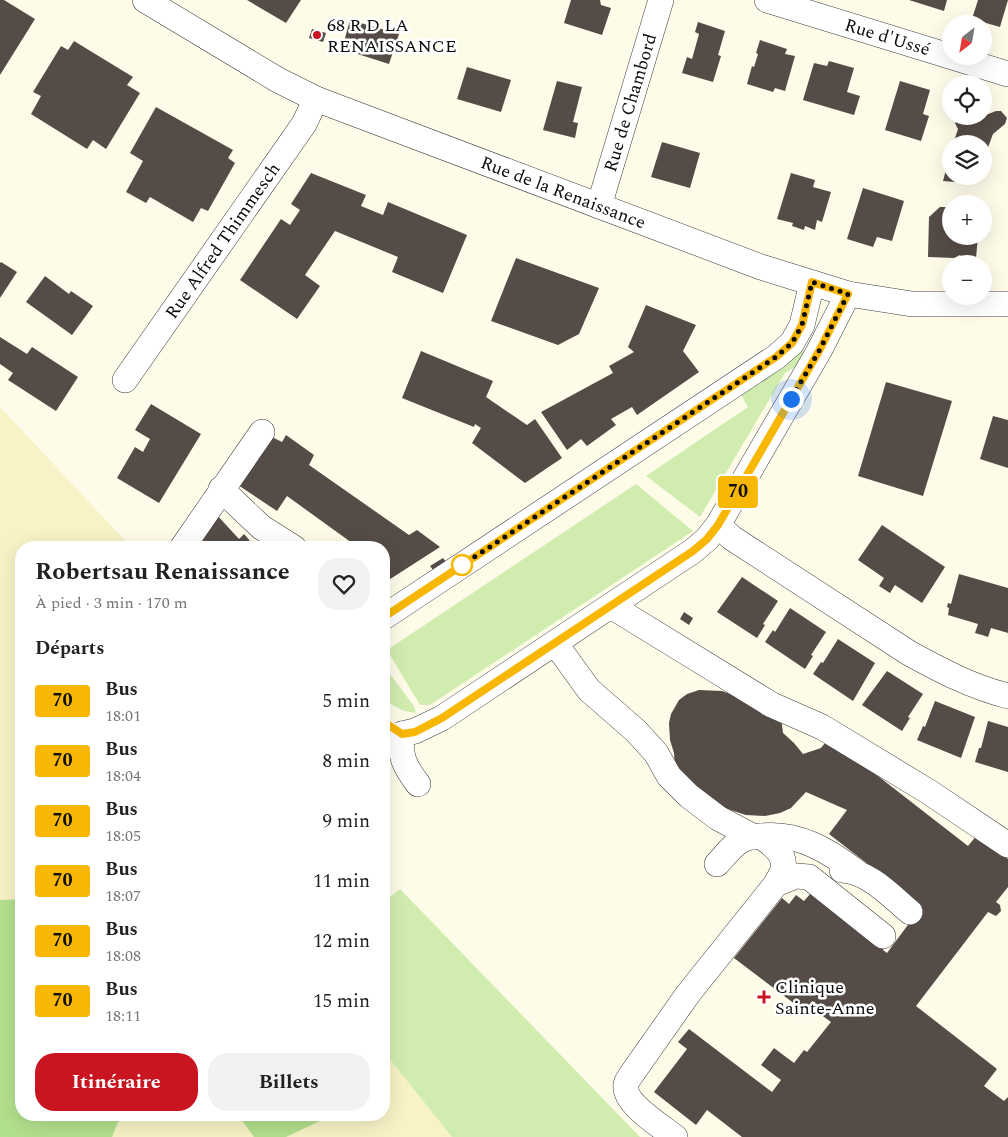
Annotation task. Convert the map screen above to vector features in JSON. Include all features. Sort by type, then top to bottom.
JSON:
[{"type":"street","name":"Rue de la Renaissance","points":[[145,0],[278,80],[316,99],[761,267],[848,294],[912,304],[1008,304]]},
{"type":"street","name":"Rue de Chambord","points":[[599,206],[660,0]]},
{"type":"street","name":"Rue d'Ussé","points":[[767,0],[792,3],[1008,74]]},
{"type":"street","name":"Rue Alfred Thimmesch","points":[[125,380],[304,124],[316,99]]},
{"type":"street","points":[[390,614],[776,357],[792,343],[802,325],[812,282]]},
{"type":"street","points":[[418,784],[406,768],[393,728],[415,732],[442,718],[693,551],[707,539],[718,525],[819,351],[848,294]]},
{"type":"street","points":[[187,541],[262,432]]},
{"type":"street","points":[[221,489],[261,527],[283,541]]},
{"type":"street","points":[[718,525],[732,538],[908,652],[939,670],[1008,696]]},
{"type":"street","points":[[611,606],[772,705],[822,727],[913,782],[1008,845]]},
{"type":"street","points":[[556,643],[589,690],[636,731],[656,753],[669,776],[689,796],[718,818],[757,836],[777,848],[782,859],[784,869],[776,884],[688,994],[626,1084],[627,1094],[637,1108],[675,1137]]},
{"type":"street","points":[[717,864],[735,845],[743,840],[757,836],[789,836],[835,856],[910,912]]},
{"type":"street","points":[[809,877],[819,871],[833,869],[858,873]]},
{"type":"street","points":[[776,884],[796,876],[809,877],[883,936]]},
{"type":"shaded area","points":[[0,407],[125,541],[15,541],[15,899],[0,900]]},
{"type":"shaded area","points":[[390,1060],[452,1137],[286,1137],[320,1121],[390,1121]]},
{"type":"shaded area","points":[[119,1121],[242,1121],[254,1137],[112,1137]]},
{"type":"green space","points":[[800,350],[806,352],[797,366],[785,373],[700,517],[646,476],[748,407],[741,395],[794,358]]},
{"type":"green space","points":[[636,484],[693,531],[430,705],[420,705],[390,655],[390,648]]},
{"type":"green space","points":[[390,674],[414,706],[416,713],[404,711],[390,704]]},
{"type":"green space","points":[[400,889],[640,1137],[452,1137],[390,1060],[390,897]]},
{"type":"green space","points":[[15,899],[15,1121],[119,1121],[112,1137],[0,1137],[0,900]]},
{"type":"green space","points":[[242,1121],[320,1121],[286,1137],[254,1137]]},
{"type":"building","points":[[0,0],[4,0],[35,19],[0,75]]},
{"type":"building","points":[[247,0],[301,0],[286,23]]},
{"type":"building","points":[[571,0],[600,0],[601,5],[611,8],[602,35],[564,23]]},
{"type":"building","points":[[909,0],[947,0],[944,11]]},
{"type":"building","points":[[978,0],[1008,0],[1000,27],[992,25],[992,15],[973,15]]},
{"type":"building","points":[[350,20],[399,34],[389,64],[342,49]]},
{"type":"building","points":[[698,22],[725,31],[718,55],[721,56],[713,82],[682,73],[687,57],[692,59],[699,34],[695,32]]},
{"type":"building","name":"68 R D LA RENAISSANCE","points":[[312,29],[326,33],[323,42],[309,38]]},
{"type":"building","points":[[760,40],[787,49],[785,54],[795,56],[785,91],[775,88],[773,92],[747,84],[752,66],[754,67],[758,54],[756,53]]},
{"type":"building","points":[[74,41],[133,77],[127,85],[140,93],[106,149],[93,140],[87,149],[31,114],[41,96],[33,92],[61,46],[68,50]]},
{"type":"building","points":[[829,61],[854,68],[847,92],[860,96],[854,115],[803,100],[814,63],[827,66]]},
{"type":"building","points":[[467,67],[511,80],[501,112],[457,99]]},
{"type":"building","points":[[557,81],[582,87],[573,122],[578,123],[575,138],[543,130]]},
{"type":"building","points":[[900,81],[930,90],[923,114],[929,116],[921,141],[885,130]]},
{"type":"building","points":[[156,107],[233,150],[228,158],[235,163],[208,211],[201,208],[193,222],[150,197],[146,203],[126,192],[143,161],[130,153]]},
{"type":"building","points":[[996,111],[1001,111],[1007,118],[1005,124],[992,137],[992,135],[956,135],[958,129],[956,125],[992,125],[992,113]]},
{"type":"building","points":[[662,142],[700,153],[690,188],[651,177]]},
{"type":"building","points":[[311,173],[366,195],[361,206],[383,215],[388,202],[467,235],[443,293],[392,272],[398,257],[335,231],[305,275],[320,286],[297,319],[240,280],[281,219],[290,225],[300,210],[291,204]]},
{"type":"building","points":[[791,173],[815,180],[813,187],[831,192],[822,222],[817,220],[815,230],[805,226],[804,230],[792,226],[793,223],[777,219]]},
{"type":"building","points":[[863,188],[904,201],[892,241],[877,237],[873,247],[847,239]]},
{"type":"building","points":[[942,207],[942,245],[977,245],[976,255],[928,257],[929,217]]},
{"type":"building","points":[[516,258],[599,288],[579,334],[558,345],[491,321]]},
{"type":"building","points":[[0,263],[17,272],[0,298]]},
{"type":"building","points":[[45,276],[69,294],[71,291],[93,306],[72,335],[26,302]]},
{"type":"building","points":[[646,305],[696,325],[683,351],[699,372],[637,415],[632,407],[611,419],[616,425],[587,446],[581,439],[567,450],[541,412],[613,373],[609,366],[634,352],[628,347]]},
{"type":"building","points":[[0,337],[27,354],[32,347],[78,377],[56,411],[8,380],[13,373],[0,364]]},
{"type":"building","points":[[421,351],[493,381],[486,397],[527,425],[535,419],[562,458],[525,483],[472,443],[481,428],[475,424],[474,427],[402,398]]},
{"type":"building","points":[[886,382],[952,401],[923,496],[858,476]]},
{"type":"building","points":[[151,404],[201,434],[159,503],[117,478],[135,447],[143,452],[150,439],[135,430]]},
{"type":"building","points":[[993,416],[1008,420],[1008,468],[980,459]]},
{"type":"building","points":[[286,435],[314,455],[309,465],[409,535],[417,530],[440,547],[390,579],[390,541],[349,541],[287,496],[277,511],[238,485],[270,436],[282,442]]},
{"type":"building","points":[[216,514],[239,539],[244,534],[250,541],[197,541]]},
{"type":"building","points":[[882,525],[945,567],[922,603],[895,585],[890,593],[879,586],[884,578],[858,560]]},
{"type":"building","points":[[443,558],[446,562],[434,571],[430,566]]},
{"type":"building","points":[[959,574],[1008,588],[1008,633],[991,628],[988,637],[975,633],[978,624],[948,615],[948,603],[951,604]]},
{"type":"building","points":[[742,577],[778,601],[763,624],[765,625],[757,638],[717,612]]},
{"type":"building","points":[[790,608],[826,632],[811,655],[813,656],[805,669],[765,642],[773,630],[775,632]]},
{"type":"building","points":[[684,612],[693,618],[689,625],[680,619]]},
{"type":"building","points":[[838,639],[875,663],[853,701],[813,674],[821,662],[823,663]]},
{"type":"building","points":[[887,671],[923,694],[908,717],[910,718],[902,731],[862,705]]},
{"type":"building","points":[[699,690],[722,691],[736,696],[763,715],[764,709],[781,717],[783,733],[803,754],[821,748],[829,738],[968,846],[977,835],[1008,859],[1008,887],[996,902],[1000,905],[1001,911],[996,916],[988,912],[916,1006],[997,1069],[984,1086],[1004,1101],[1008,1097],[1008,1137],[742,1137],[707,1110],[696,1125],[654,1092],[687,1049],[678,1042],[689,1029],[772,1092],[781,1080],[761,1065],[774,1048],[794,1063],[804,1050],[807,1052],[831,1022],[812,1008],[808,1014],[734,958],[782,898],[789,904],[796,895],[804,901],[811,893],[884,948],[883,950],[887,953],[922,906],[829,834],[847,810],[806,792],[791,808],[780,813],[765,816],[746,815],[721,807],[675,769],[674,753],[670,740],[669,723],[671,714],[679,700],[687,694]]},
{"type":"building","points":[[935,701],[975,717],[961,758],[917,740],[923,726],[925,727]]},
{"type":"building","points":[[988,721],[1008,727],[1008,772],[975,762]]},
{"type":"bus line","name":"70","points":[[390,613],[776,357],[792,343],[802,325],[812,282],[848,294],[819,351],[718,525],[707,539],[693,551],[442,718],[415,732],[402,734],[390,727]]},
{"type":"place","name":"68 R D LA RENAISSANCE","points":[[317,35]]},
{"type":"place","name":"Clinique Sainte-Anne","points":[[764,997]]},
{"type":"route","points":[[462,565],[776,357],[792,343],[802,325],[812,282],[848,294],[819,351],[791,399]]}]
